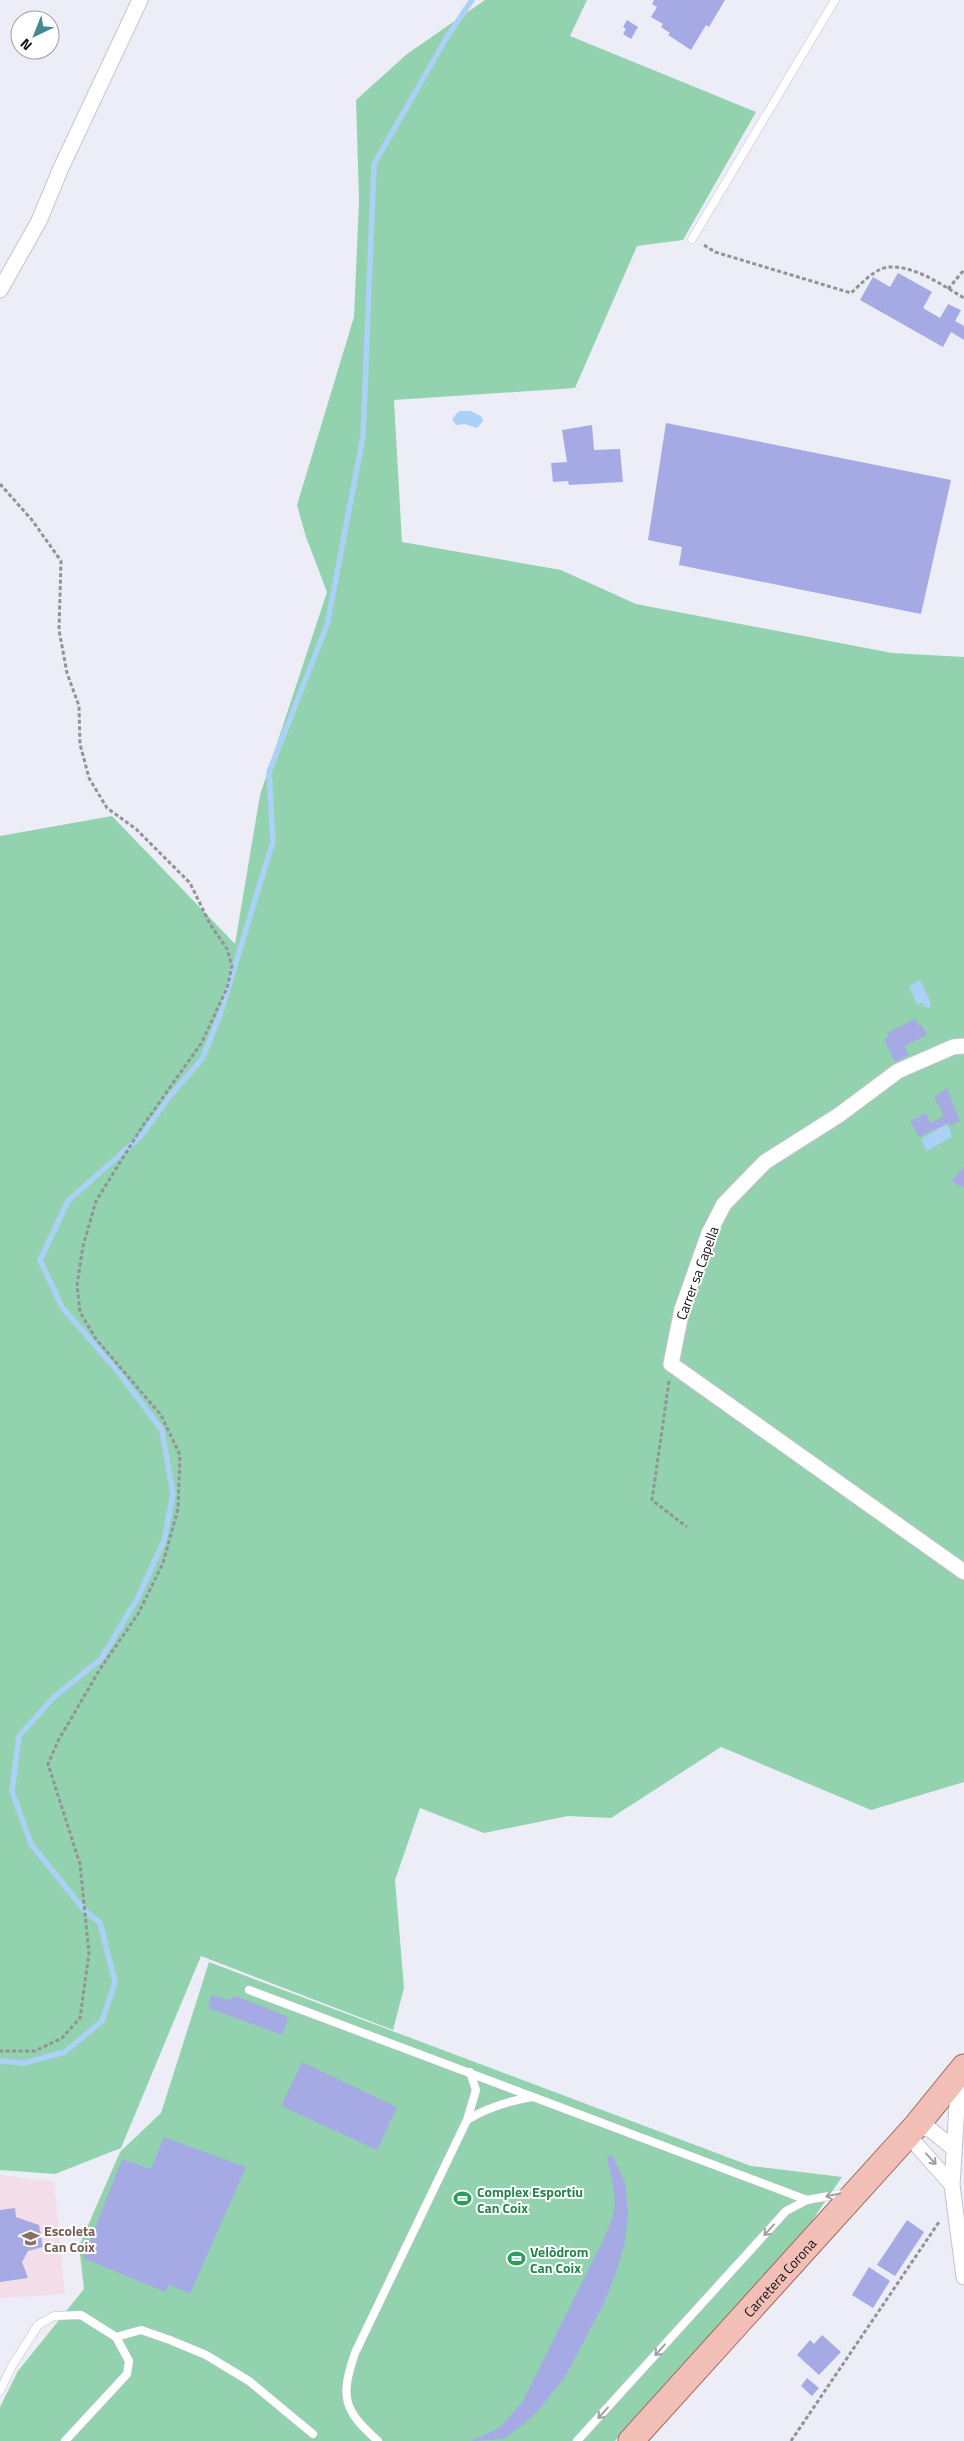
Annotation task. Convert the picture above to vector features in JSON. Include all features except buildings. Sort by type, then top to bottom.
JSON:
[{"type":"main road","name":"Carretera Corona","points":[[631,2441],[917,2124],[962,2080]]},
{"type":"street","points":[[0,290],[39,221],[61,168],[140,0]]},
{"type":"street","name":"Carrer sa Capella","points":[[671,1364],[682,1309],[710,1233],[724,1204],[765,1162],[839,1115],[898,1071],[953,1047],[964,1046]]},
{"type":"street","points":[[671,1364],[964,1572]]},
{"type":"street","points":[[962,2080],[954,2148],[952,2185],[964,2277]]},
{"type":"street","points":[[917,2124],[931,2130],[954,2148]]},
{"type":"street","points":[[917,2124],[952,2185]]},
{"type":"lane","points":[[692,239],[835,0]]},
{"type":"lane","points":[[248,1990],[807,2200]]},
{"type":"lane","points":[[378,2441],[358,2423],[347,2402],[346,2378],[355,2353],[467,2120],[476,2090],[470,2072]]},
{"type":"lane","points":[[467,2120],[485,2109],[509,2101],[534,2096]]},
{"type":"lane","points":[[577,2441],[786,2211],[807,2200],[858,2190]]},
{"type":"lane","points":[[0,2391],[12,2366],[38,2325],[54,2316],[82,2315],[116,2337],[129,2361],[127,2374],[65,2441]]},
{"type":"lane","points":[[116,2337],[140,2330],[206,2355],[250,2381],[313,2434]]},
{"type":"path","points":[[692,239],[715,252],[852,293],[870,276],[888,267],[924,274],[964,298]]},
{"type":"path","points":[[948,289],[964,270]]},
{"type":"path","points":[[0,484],[32,520],[61,560],[59,630],[67,673],[79,706],[80,744],[89,778],[107,808],[136,829],[190,883],[210,924],[227,949],[232,966],[227,988],[202,1042],[142,1127],[96,1201],[83,1246],[77,1285],[80,1312],[96,1339],[161,1415],[180,1455],[178,1509],[163,1563],[138,1614],[100,1669],[58,1740],[48,1764],[80,1864],[89,1953],[80,2018],[62,2038],[35,2052],[0,2051]]},
{"type":"path","points":[[671,1364],[652,1500],[687,1527]]},
{"type":"path","points":[[791,2441],[953,2201]]},
{"type":"shaded area","name":"Escoleta Can Coix","points":[[0,2175],[54,2182],[65,2294],[0,2298]]},
{"type":"green space","points":[[485,0],[587,0],[570,36],[756,112],[683,240],[637,246],[575,388],[394,400],[402,542],[561,570],[636,604],[892,653],[964,657],[964,1782],[871,1810],[721,1747],[611,1818],[568,1816],[484,1833],[420,1808],[395,1880],[404,1988],[393,2030],[201,1956],[121,2148],[55,2174],[0,2170],[0,836],[112,816],[235,944],[260,795],[327,592],[306,537],[297,505],[354,317],[359,200],[356,100],[407,54]]},
{"type":"green space","name":"Complex Esportiu Can Coix","points":[[209,1962],[751,2166],[842,2177],[811,2222],[615,2441],[0,2441],[0,2407],[18,2371],[84,2289],[79,2246],[120,2152],[161,2113]]},
{"type":"water","points":[[459,411],[471,411],[482,417],[483,421],[477,428],[465,424],[456,425],[452,419]]},
{"type":"water","points":[[920,980],[931,1003],[930,1008],[925,1007],[922,1003],[917,1005],[909,986]]},
{"type":"water","points":[[947,1124],[951,1137],[927,1151],[921,1139]]},
{"type":"waterway","points":[[0,2061],[24,2063],[65,2052],[102,2021],[115,1982],[100,1923],[85,1911],[31,1844],[12,1791],[19,1736],[54,1697],[101,1659],[137,1599],[164,1541],[173,1494],[162,1430],[119,1373],[62,1307],[40,1260],[68,1201],[141,1136],[170,1096],[202,1059],[220,1015],[273,841],[269,772],[327,625],[363,437],[374,164],[447,37],[472,0]]},
{"type":"place","name":"Complex Esportiu Can Coix","points":[[463,2199]]},
{"type":"place","name":"Escoleta Can Coix","points":[[30,2238]]},
{"type":"place","name":"Velòdrom Can Coix","points":[[516,2259]]}]
